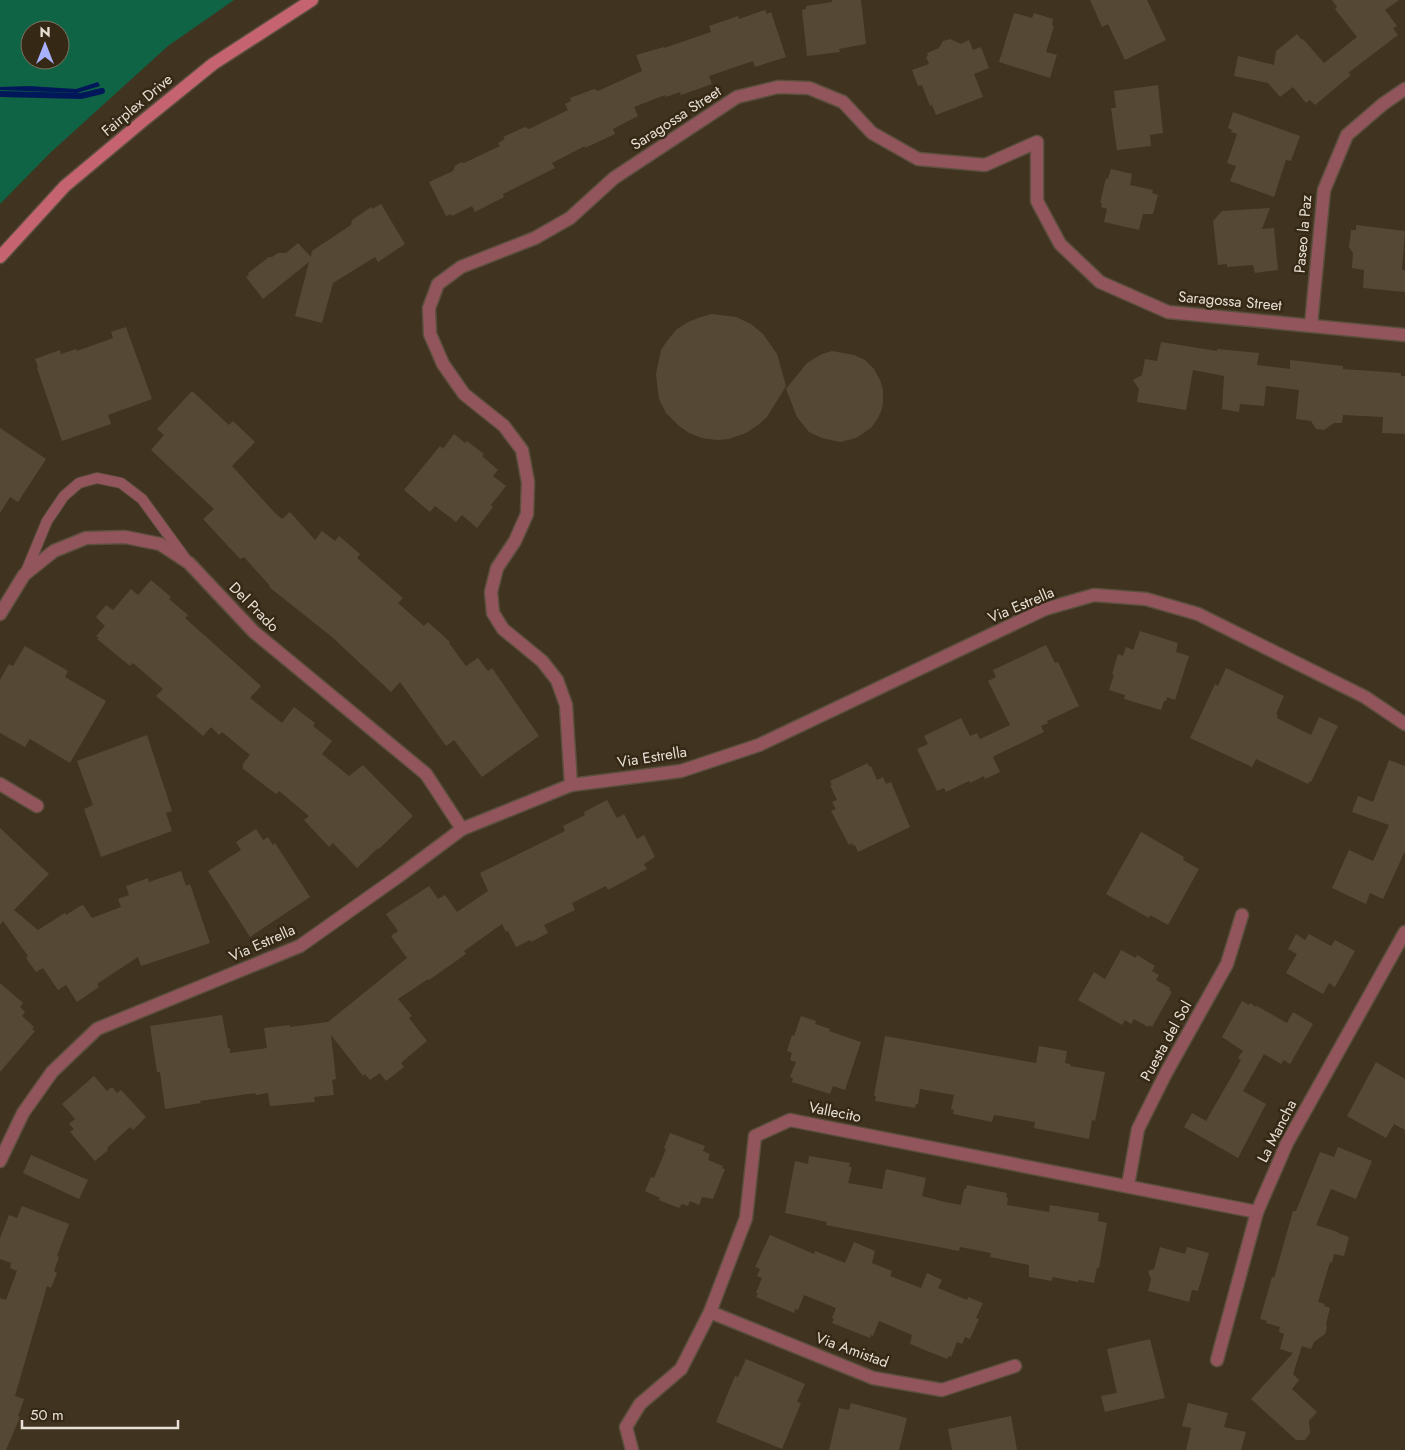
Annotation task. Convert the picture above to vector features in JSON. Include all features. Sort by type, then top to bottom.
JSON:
[{"type":"main road","name":"Fairplex Drive","points":[[0,257],[65,186],[144,120],[213,64],[312,0]]},
{"type":"street","name":"Saragossa Street","points":[[571,785],[566,705],[557,680],[542,661],[503,629],[493,613],[491,592],[497,568],[515,542],[527,514],[528,482],[522,450],[504,426],[464,394],[443,364],[430,334],[429,308],[438,284],[461,268],[535,238],[570,218],[614,178],[737,97],[778,87],[809,88],[842,102],[872,133],[918,159],[985,165],[1037,142],[1037,202],[1060,244],[1100,282],[1168,312],[1405,335]]},
{"type":"street","name":"Paseo la Paz","points":[[1311,325],[1324,190],[1347,135],[1383,104],[1405,89]]},
{"type":"street","name":"Del Prado","points":[[0,614],[24,575],[54,551],[86,538],[124,537],[160,544],[189,563],[254,632],[426,774],[462,829]]},
{"type":"street","name":"Via Estrella","points":[[0,1162],[23,1113],[52,1072],[97,1029],[300,946],[462,829],[571,785],[681,771],[759,745],[1045,609],[1094,595],[1146,599],[1198,614],[1365,697],[1405,724]]},
{"type":"street","points":[[0,784],[37,806]]},
{"type":"street","name":"Puesta del Sol","points":[[1128,1185],[1138,1129],[1166,1073],[1227,964],[1242,915]]},
{"type":"street","name":"La Mancha","points":[[1217,1360],[1257,1212],[1287,1143],[1405,932]]},
{"type":"street","name":"Vallecito","points":[[632,1450],[626,1427],[640,1404],[681,1369],[710,1312],[746,1218],[755,1136],[790,1120],[1128,1185],[1257,1212]]},
{"type":"street","name":"Via Amistad","points":[[710,1312],[873,1378],[942,1390],[1015,1366]]},
{"type":"lane","points":[[24,575],[47,521],[64,496],[79,483],[97,478],[120,483],[142,499],[189,563]]},
{"type":"green space","points":[[0,0],[234,0],[168,46],[50,153],[0,204]]},
{"type":"shaded area","points":[[98,82],[100,86],[77,93],[0,90],[0,87],[29,86],[76,89]]},
{"type":"building","points":[[832,0],[861,0],[866,44],[839,49],[840,52],[807,56],[802,10],[806,9],[806,6],[832,2]]},
{"type":"building","points":[[1090,0],[1147,0],[1166,40],[1125,60],[1108,24],[1102,27]]},
{"type":"building","points":[[1332,0],[1399,0],[1385,10],[1397,26],[1393,28],[1398,35],[1348,73],[1351,75],[1315,105],[1310,100],[1306,103],[1293,87],[1280,97],[1268,83],[1234,76],[1238,56],[1274,65],[1276,51],[1297,34],[1324,63],[1357,37],[1335,9],[1337,7]]},
{"type":"building","points":[[765,10],[767,14],[771,12],[786,57],[755,67],[753,61],[709,76],[712,84],[681,95],[680,92],[666,97],[665,95],[634,107],[638,116],[613,129],[615,134],[585,148],[585,146],[552,163],[555,168],[503,194],[504,197],[475,212],[472,206],[452,216],[451,214],[446,216],[429,182],[453,171],[455,166],[461,162],[464,163],[500,146],[498,143],[505,139],[503,137],[525,127],[529,129],[568,110],[565,104],[571,101],[570,98],[594,89],[598,91],[642,71],[636,55],[664,48],[711,32],[709,26],[738,16],[739,19]]},
{"type":"building","points":[[1014,13],[1032,18],[1034,13],[1053,19],[1052,25],[1054,26],[1046,52],[1057,55],[1050,78],[999,62]]},
{"type":"building","points":[[950,39],[961,44],[969,40],[973,50],[981,47],[989,68],[974,74],[983,97],[936,115],[932,105],[930,106],[922,85],[918,86],[912,70],[929,64],[926,57],[928,56],[927,53],[939,48],[943,41]]},
{"type":"building","points":[[1158,85],[1163,133],[1150,135],[1151,146],[1117,150],[1111,108],[1116,108],[1114,91]]},
{"type":"building","points":[[1233,112],[1300,136],[1291,161],[1286,160],[1274,197],[1230,181],[1236,166],[1227,163],[1237,134],[1231,132],[1232,130],[1228,128]]},
{"type":"building","points":[[1111,169],[1132,174],[1130,185],[1153,190],[1152,193],[1158,195],[1153,214],[1143,214],[1139,230],[1104,222],[1107,209],[1101,207],[1102,203],[1100,203],[1106,178],[1108,179]]},
{"type":"building","points":[[381,204],[405,244],[378,262],[375,257],[333,283],[322,323],[295,316],[309,262],[263,299],[246,277],[249,275],[248,273],[269,257],[278,253],[286,253],[298,243],[311,257],[312,251],[351,225],[352,220],[371,207],[372,209]]},
{"type":"building","points":[[1270,208],[1262,229],[1274,228],[1278,270],[1255,273],[1253,265],[1227,267],[1227,264],[1218,265],[1213,221],[1222,211]]},
{"type":"building","points":[[1356,225],[1405,231],[1402,270],[1405,270],[1405,292],[1363,288],[1364,270],[1352,268],[1353,253],[1349,247],[1351,230],[1356,230]]},
{"type":"building","points":[[712,314],[736,317],[751,324],[763,334],[777,354],[786,386],[767,417],[746,433],[729,439],[702,438],[689,433],[666,413],[659,399],[656,374],[661,350],[676,330],[688,322]]},
{"type":"building","points":[[126,327],[152,399],[108,415],[111,424],[62,441],[35,359],[60,350],[61,354],[76,349],[77,351],[113,338],[111,332]]},
{"type":"building","points":[[1161,342],[1217,351],[1217,349],[1259,353],[1257,365],[1290,369],[1290,360],[1343,366],[1343,369],[1401,373],[1401,376],[1405,376],[1405,434],[1382,433],[1383,417],[1343,415],[1342,423],[1334,423],[1324,430],[1316,429],[1311,421],[1296,419],[1299,390],[1266,386],[1264,406],[1240,404],[1239,412],[1222,409],[1224,376],[1193,370],[1186,410],[1137,402],[1139,389],[1133,380],[1142,375],[1145,359],[1157,361]]},
{"type":"building","points":[[832,351],[854,355],[865,360],[874,369],[883,390],[882,409],[871,428],[856,438],[840,442],[822,438],[809,432],[797,417],[786,389],[807,363],[822,354]]},
{"type":"building","points":[[192,391],[229,425],[233,421],[255,442],[232,466],[275,513],[282,519],[290,512],[315,540],[322,531],[335,541],[339,536],[360,554],[357,558],[403,598],[398,603],[424,626],[428,622],[450,642],[466,666],[478,658],[488,671],[492,668],[539,736],[482,777],[454,740],[446,746],[400,682],[391,692],[332,637],[269,587],[244,557],[240,559],[203,519],[214,509],[151,450],[164,435],[157,429]]},
{"type":"building","points":[[0,428],[46,459],[18,502],[10,497],[0,513]]},
{"type":"building","points":[[454,434],[484,454],[482,456],[498,470],[493,476],[506,486],[491,505],[493,507],[477,528],[462,515],[456,522],[435,506],[430,512],[404,490],[440,446],[443,449]]},
{"type":"building","points":[[151,580],[188,615],[185,618],[261,686],[250,698],[282,723],[294,707],[315,723],[313,726],[332,741],[322,754],[349,776],[363,765],[413,816],[357,868],[333,843],[329,847],[304,820],[309,816],[279,791],[276,794],[242,768],[244,766],[242,765],[250,755],[222,732],[219,735],[211,727],[203,736],[156,696],[163,689],[133,663],[130,666],[97,639],[99,638],[96,636],[105,626],[96,617],[106,605],[113,610],[131,589],[138,595]]},
{"type":"building","points":[[1140,631],[1178,643],[1176,652],[1189,656],[1175,700],[1167,697],[1161,710],[1124,699],[1125,695],[1109,690],[1118,654],[1123,656],[1126,647],[1133,650]]},
{"type":"building","points":[[1046,645],[1055,663],[1058,662],[1079,706],[1047,721],[1048,723],[1041,726],[1044,732],[994,756],[1000,772],[985,779],[984,776],[970,783],[969,781],[946,792],[944,788],[937,791],[917,749],[928,744],[924,736],[961,718],[970,736],[977,733],[980,739],[1010,725],[988,681],[996,677],[993,670]]},
{"type":"building","points":[[25,646],[68,671],[65,677],[106,701],[70,763],[30,739],[25,747],[0,733],[0,680],[9,664],[13,666]]},
{"type":"building","points":[[1226,668],[1284,696],[1276,714],[1278,715],[1277,718],[1311,735],[1319,717],[1338,726],[1311,782],[1308,784],[1256,759],[1252,767],[1190,738],[1215,684],[1218,686]]},
{"type":"building","points":[[147,735],[172,811],[166,813],[172,831],[101,857],[84,809],[93,805],[77,761]]},
{"type":"building","points":[[1389,760],[1405,766],[1405,851],[1383,899],[1370,893],[1366,904],[1332,888],[1349,850],[1373,861],[1389,825],[1352,812],[1358,796],[1373,802]]},
{"type":"building","points":[[868,763],[877,780],[883,777],[886,784],[891,782],[910,827],[858,852],[855,845],[853,846],[852,843],[849,845],[831,811],[836,809],[832,802],[837,800],[830,781]]},
{"type":"building","points":[[607,800],[617,818],[624,814],[637,839],[644,835],[655,857],[644,864],[647,869],[608,890],[606,886],[572,903],[575,910],[544,925],[548,933],[531,942],[530,940],[516,947],[502,924],[464,951],[466,954],[398,999],[412,1016],[409,1018],[427,1041],[401,1063],[404,1067],[386,1081],[380,1073],[370,1080],[365,1074],[363,1076],[331,1035],[336,1079],[332,1080],[334,1095],[314,1097],[315,1102],[270,1106],[268,1093],[256,1095],[255,1093],[200,1101],[201,1103],[165,1109],[160,1072],[157,1072],[150,1026],[222,1015],[230,1053],[267,1048],[264,1028],[328,1022],[407,958],[391,936],[398,931],[386,914],[429,886],[438,899],[445,895],[457,912],[488,891],[480,873],[565,831],[563,826],[585,815],[584,812]]},
{"type":"building","points":[[0,828],[49,874],[14,910],[38,930],[65,913],[66,915],[83,905],[92,918],[121,907],[118,899],[129,895],[126,886],[148,878],[149,882],[181,871],[186,886],[190,884],[210,943],[141,966],[138,957],[97,984],[99,987],[77,1002],[66,985],[58,990],[43,968],[36,972],[26,958],[28,956],[3,921],[0,925]]},
{"type":"building","points":[[256,829],[263,840],[268,837],[273,845],[275,843],[310,897],[250,937],[208,871],[241,850],[236,842]]},
{"type":"building","points":[[1141,832],[1184,857],[1183,860],[1199,869],[1168,925],[1150,915],[1149,918],[1106,894]]},
{"type":"building","points":[[1296,934],[1305,940],[1309,934],[1331,946],[1335,940],[1355,951],[1335,987],[1329,983],[1323,994],[1286,973],[1297,954],[1288,949]]},
{"type":"building","points":[[1121,950],[1136,958],[1137,955],[1155,966],[1152,971],[1159,975],[1156,980],[1170,988],[1169,990],[1172,992],[1152,1027],[1149,1025],[1148,1027],[1134,1019],[1131,1024],[1125,1020],[1122,1025],[1078,1000],[1094,972],[1105,979]]},
{"type":"building","points":[[0,983],[23,1003],[20,1007],[25,1012],[22,1016],[34,1027],[32,1029],[35,1031],[0,1072]]},
{"type":"building","points":[[1242,1001],[1249,1005],[1250,1003],[1257,1006],[1287,1023],[1293,1012],[1313,1024],[1290,1064],[1284,1060],[1281,1064],[1264,1054],[1243,1091],[1266,1104],[1238,1158],[1184,1127],[1192,1113],[1206,1121],[1241,1060],[1238,1058],[1243,1051],[1222,1037]]},
{"type":"building","points":[[801,1016],[816,1021],[815,1024],[830,1029],[829,1031],[861,1042],[845,1090],[833,1086],[830,1094],[792,1082],[793,1078],[790,1077],[796,1062],[790,1060],[792,1053],[787,1051]]},
{"type":"building","points":[[885,1036],[1036,1063],[1039,1046],[1067,1051],[1065,1063],[1070,1064],[1070,1066],[1105,1072],[1095,1121],[1092,1120],[1089,1139],[1034,1128],[1035,1122],[994,1115],[992,1122],[953,1114],[954,1110],[951,1109],[954,1095],[920,1089],[918,1104],[916,1104],[915,1108],[875,1101],[876,1096],[874,1096]]},
{"type":"building","points":[[1376,1062],[1405,1079],[1405,1130],[1394,1124],[1386,1138],[1347,1116]]},
{"type":"building","points":[[94,1076],[107,1091],[112,1087],[117,1093],[121,1090],[146,1117],[133,1130],[130,1127],[95,1161],[70,1132],[74,1129],[69,1124],[75,1119],[62,1104]]},
{"type":"building","points":[[670,1133],[705,1146],[703,1151],[710,1154],[708,1160],[723,1166],[722,1168],[725,1169],[713,1199],[702,1197],[699,1205],[690,1201],[688,1206],[682,1204],[679,1208],[659,1200],[660,1198],[645,1191],[651,1177],[654,1178],[666,1149],[664,1148]]},
{"type":"building","points":[[1338,1147],[1372,1161],[1356,1199],[1331,1189],[1316,1225],[1349,1237],[1344,1256],[1334,1254],[1332,1263],[1330,1262],[1318,1302],[1330,1308],[1325,1334],[1314,1342],[1311,1349],[1302,1346],[1293,1374],[1299,1380],[1292,1389],[1317,1412],[1309,1421],[1310,1433],[1305,1440],[1296,1440],[1251,1399],[1293,1353],[1280,1349],[1284,1334],[1279,1332],[1280,1327],[1260,1319],[1293,1211],[1296,1211],[1320,1152],[1334,1157]]},
{"type":"building","points":[[31,1155],[88,1180],[79,1199],[23,1173]]},
{"type":"building","points":[[809,1156],[850,1163],[849,1167],[852,1167],[848,1183],[882,1189],[886,1169],[926,1178],[922,1196],[945,1202],[961,1205],[964,1189],[966,1189],[967,1185],[1007,1193],[1007,1205],[1049,1212],[1050,1205],[1099,1213],[1098,1221],[1107,1223],[1099,1268],[1097,1268],[1094,1283],[1052,1277],[1052,1281],[1029,1277],[1029,1265],[990,1257],[991,1253],[960,1247],[959,1251],[826,1225],[827,1222],[785,1213],[795,1161],[808,1164]]},
{"type":"building","points":[[22,1206],[69,1224],[57,1256],[59,1257],[54,1271],[57,1273],[51,1288],[47,1286],[15,1396],[24,1399],[18,1416],[20,1417],[6,1450],[0,1450],[0,1298],[6,1300],[17,1271],[10,1268],[11,1263],[0,1259],[0,1238],[9,1215],[17,1218]]},
{"type":"building","points":[[770,1235],[814,1254],[815,1251],[845,1263],[854,1242],[875,1251],[872,1263],[892,1271],[890,1276],[921,1288],[927,1273],[942,1280],[938,1288],[967,1300],[968,1297],[983,1303],[976,1318],[979,1319],[970,1339],[965,1337],[962,1344],[957,1342],[951,1357],[949,1356],[947,1359],[910,1344],[912,1335],[879,1321],[873,1336],[871,1335],[870,1338],[832,1323],[836,1308],[804,1295],[798,1310],[795,1309],[794,1313],[756,1297],[762,1278],[757,1276],[760,1269],[755,1267]]},
{"type":"building","points":[[1160,1247],[1185,1254],[1187,1247],[1209,1253],[1198,1291],[1192,1290],[1189,1302],[1148,1291],[1151,1279],[1148,1271],[1154,1269]]},
{"type":"building","points":[[1150,1339],[1165,1398],[1105,1412],[1101,1396],[1117,1393],[1107,1349]]},
{"type":"building","points":[[746,1359],[805,1384],[797,1402],[801,1403],[782,1449],[716,1422],[735,1376],[738,1377]]},
{"type":"building","points":[[851,1403],[907,1418],[899,1450],[829,1450],[839,1408],[849,1410]]},
{"type":"building","points":[[1188,1403],[1228,1413],[1224,1427],[1246,1432],[1241,1450],[1186,1450],[1191,1428],[1182,1426]]},
{"type":"building","points":[[1011,1416],[1017,1450],[952,1450],[948,1429]]},
{"type":"waterway","points":[[0,94],[81,96],[102,91]]}]
